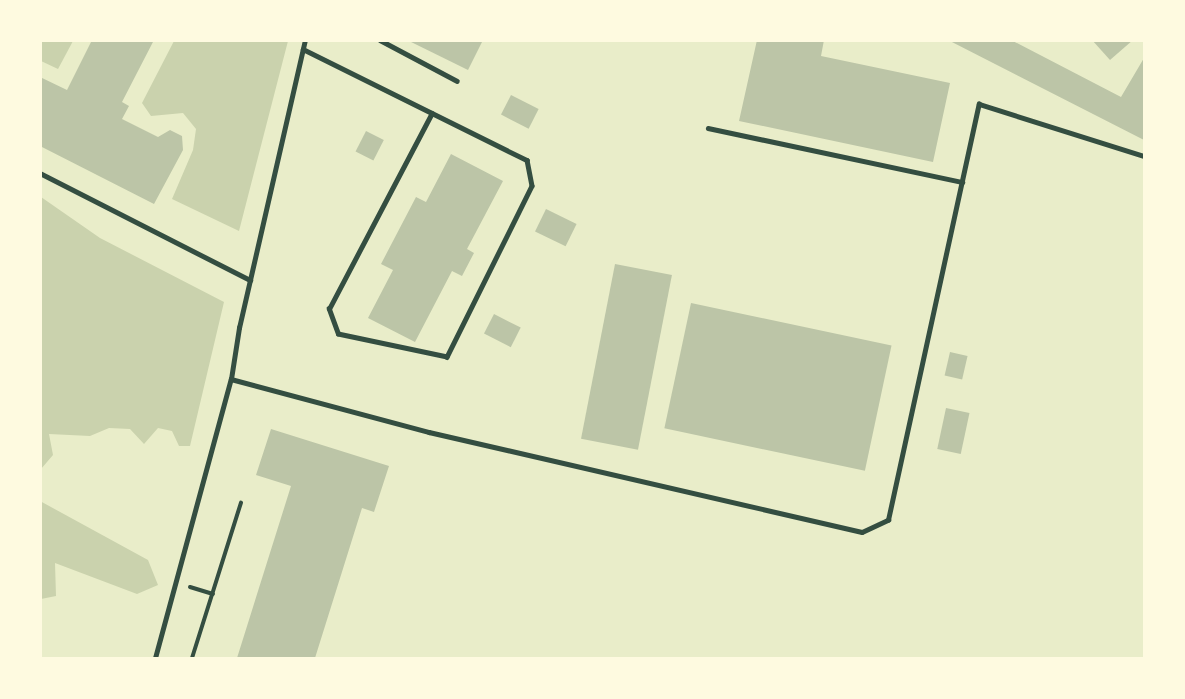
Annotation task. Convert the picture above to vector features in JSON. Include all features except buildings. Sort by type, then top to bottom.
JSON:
[{"type":"lane","points":[[155,658],[231,379],[250,280],[305,40]]},
{"type":"lane","points":[[380,40],[457,81]]},
{"type":"lane","points":[[303,49],[432,113],[526,160],[532,186],[447,357],[338,334],[329,309],[432,113]]},
{"type":"lane","points":[[231,379],[429,432],[862,532],[888,520],[979,104],[1144,156]]},
{"type":"lane","points":[[708,128],[962,182]]},
{"type":"lane","points":[[40,173],[250,280]]},
{"type":"path","points":[[192,658],[241,503]]},
{"type":"path","points":[[177,583],[213,594]]},
{"type":"green space","points":[[40,41],[73,41],[58,69],[41,61]]},
{"type":"green space","points":[[174,41],[288,41],[239,231],[172,199],[193,150],[196,129],[183,113],[151,116],[142,103]]},
{"type":"green space","points":[[41,197],[100,238],[224,302],[190,446],[179,446],[172,431],[158,428],[144,444],[130,429],[109,428],[90,436],[49,434],[53,455],[41,469]]},
{"type":"green space","points":[[40,501],[148,560],[158,585],[137,594],[55,563],[56,596],[41,599]]}]
